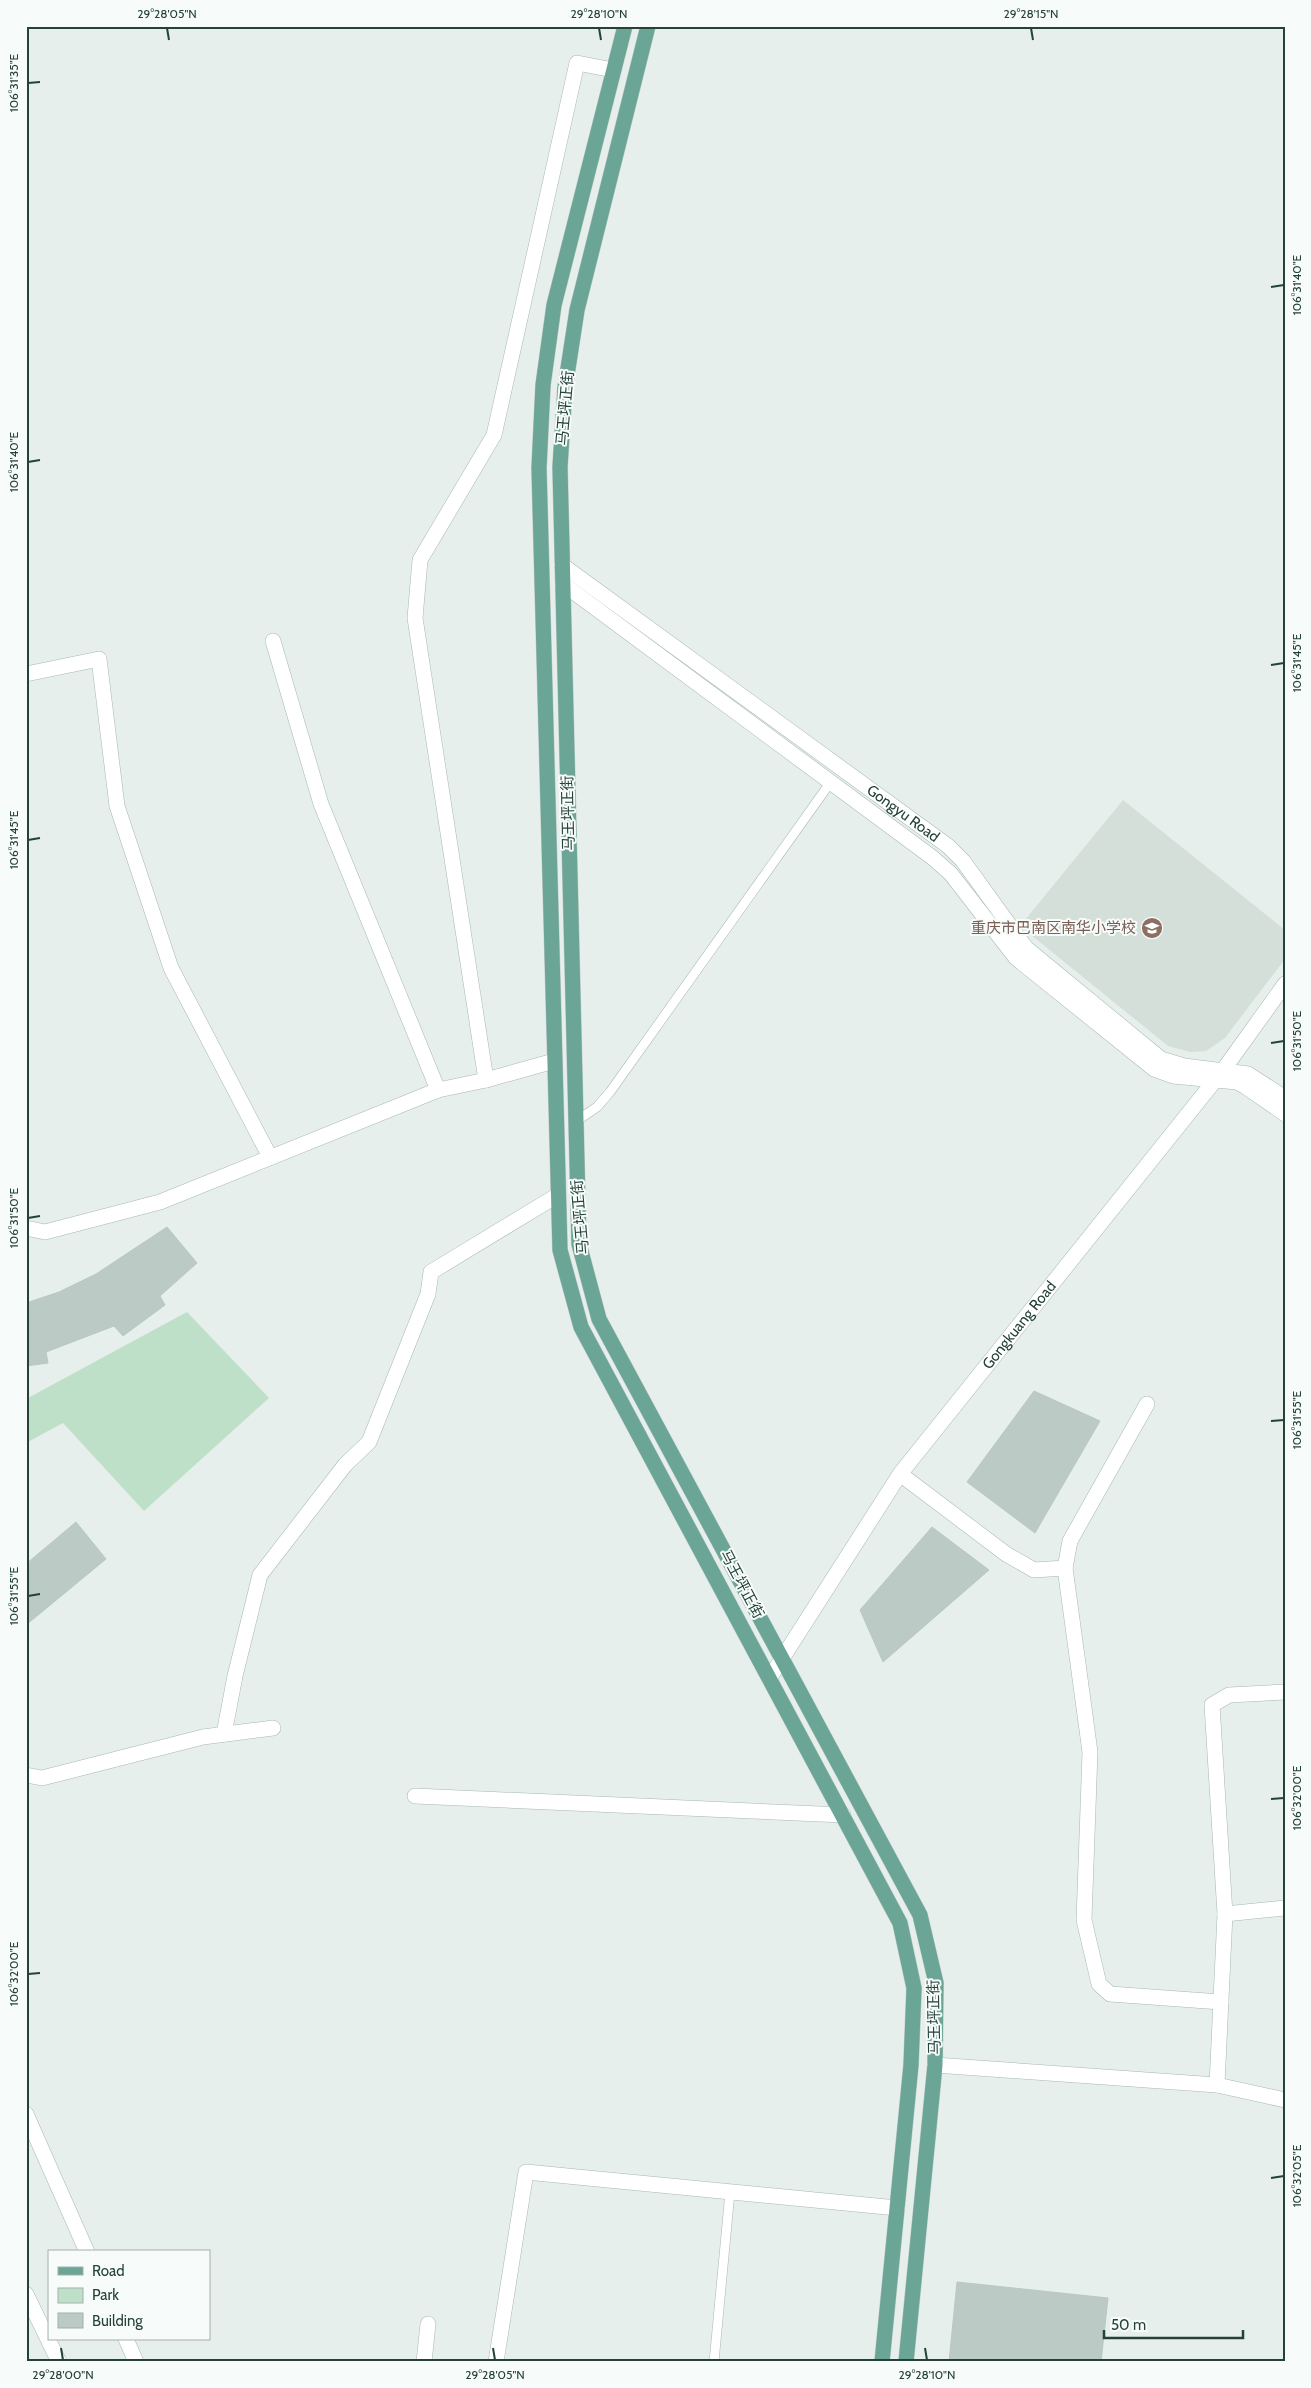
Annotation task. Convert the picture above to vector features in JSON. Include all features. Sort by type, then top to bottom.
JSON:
[{"type":"main road","name":"马王坪正街","points":[[625,26],[554,305],[543,385],[539,468],[560,1250],[581,1326],[900,1923],[914,1988],[911,2065],[882,2362]]},
{"type":"main road","name":"马王坪正街","points":[[648,26],[577,310],[566,388],[560,467],[579,1244],[599,1318],[920,1915],[936,1984],[935,2065],[906,2362]]},
{"type":"street","points":[[486,1080],[415,618],[420,560],[494,435],[577,63],[613,70]]},
{"type":"street","name":"Gongyu Road","points":[[562,565],[948,846],[963,861],[1026,948],[1161,1059],[1219,1075]]},
{"type":"street","name":"Gongyu Road","points":[[563,584],[934,858],[951,874],[1016,958],[1154,1069],[1173,1076],[1219,1075]]},
{"type":"street","points":[[273,641],[321,804],[438,1090]]},
{"type":"street","points":[[26,674],[99,659],[118,806],[171,968],[270,1157]]},
{"type":"street","name":"Gongkuang Road","points":[[769,1679],[900,1474],[1219,1075],[1285,984]]},
{"type":"street","points":[[26,1228],[45,1232],[160,1202],[438,1090],[486,1080],[554,1061]]},
{"type":"street","points":[[1219,1075],[1248,1074],[1285,1098]]},
{"type":"street","points":[[1219,1075],[1246,1086],[1285,1114]]},
{"type":"street","points":[[224,1734],[235,1676],[260,1575],[344,1465],[369,1442],[428,1294],[431,1272],[558,1195]]},
{"type":"street","points":[[1147,1404],[1070,1541],[1065,1568],[1090,1752],[1084,1920],[1099,1984],[1110,1994],[1221,2002]]},
{"type":"street","points":[[900,1474],[1006,1554],[1034,1570],[1065,1568]]},
{"type":"street","points":[[1217,2085],[1225,1914],[1212,1704],[1229,1695],[1285,1692]]},
{"type":"street","points":[[26,1775],[42,1778],[203,1737],[274,1728]]},
{"type":"street","points":[[415,1796],[843,1815]]},
{"type":"street","points":[[1225,1914],[1285,1908]]},
{"type":"street","points":[[935,2065],[1217,2085],[1285,2100]]},
{"type":"street","points":[[26,2114],[86,2250]]},
{"type":"street","points":[[496,2362],[526,2172],[897,2208]]},
{"type":"street","points":[[26,2294],[58,2362]]},
{"type":"street","points":[[424,2362],[428,2324]]},
{"type":"street","points":[[126,2340],[136,2362]]},
{"type":"lane","points":[[575,1122],[597,1107],[610,1092],[830,783]]},
{"type":"lane","points":[[714,2362],[730,2192]]},
{"type":"shaded area","name":"重庆市巴南区南华小学校","points":[[1123,800],[1285,930],[1285,959],[1225,1038],[1206,1051],[1190,1052],[1168,1046],[1020,926]]},
{"type":"green space","points":[[187,1312],[269,1398],[144,1511],[63,1423],[26,1443],[26,1399]]},
{"type":"building","points":[[167,1227],[197,1263],[160,1296],[165,1305],[123,1336],[114,1326],[46,1352],[48,1363],[26,1366],[26,1303],[59,1292],[96,1274]]},
{"type":"building","points":[[1034,1391],[1100,1421],[1035,1533],[967,1482]]},
{"type":"building","points":[[76,1522],[106,1559],[26,1625],[26,1564]]},
{"type":"building","points":[[932,1527],[989,1570],[883,1662],[860,1610]]},
{"type":"building","points":[[957,2282],[1108,2298],[1101,2362],[949,2362]]},
{"type":"place","name":"重庆市巴南区南华小学校","points":[[1152,928]]}]
